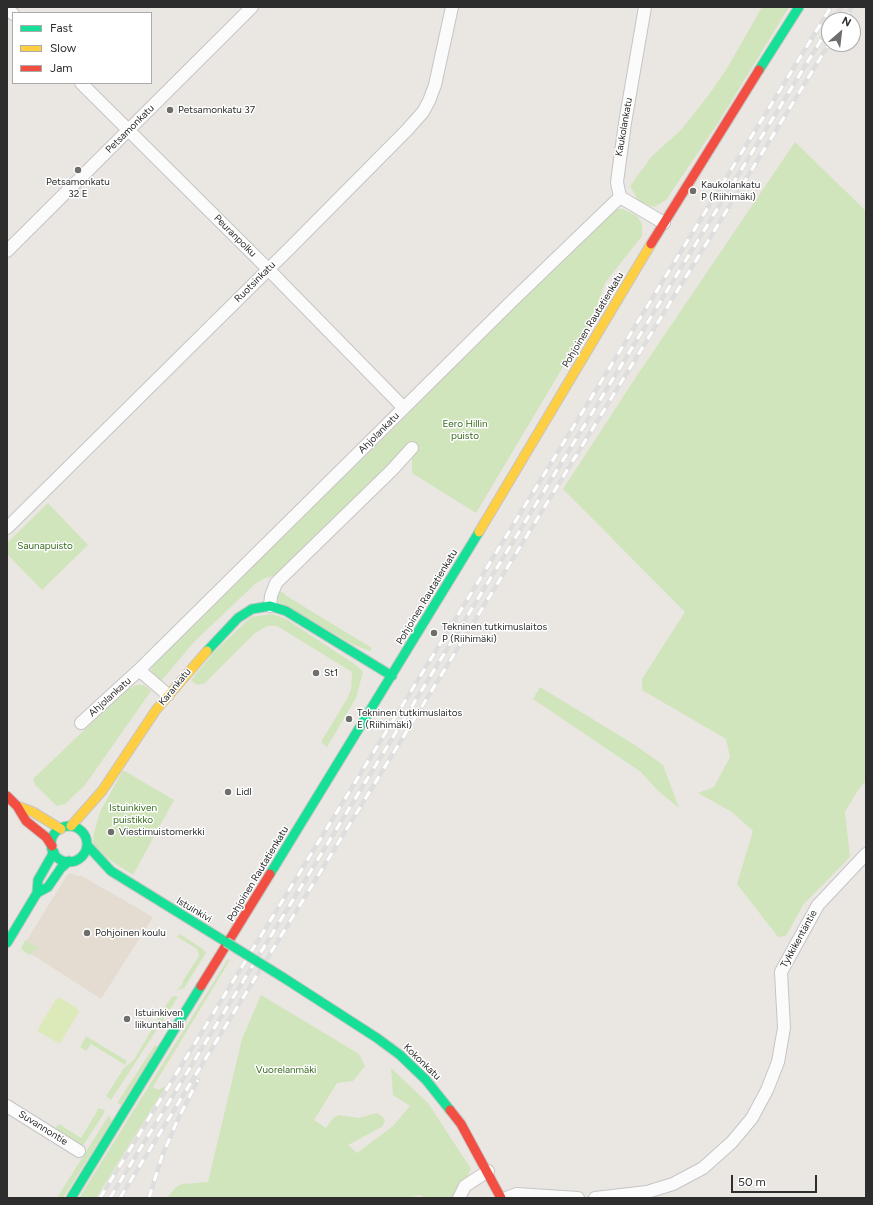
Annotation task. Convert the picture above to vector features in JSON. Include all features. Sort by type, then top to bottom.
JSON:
[{"type":"street","name":"Petsamonkatu","points":[[7,251],[252,7]]},
{"type":"street","name":"Ruotsinkatu","points":[[7,528],[268,270],[423,112],[435,85],[452,7]]},
{"type":"street","name":"Kaukolankatu","points":[[620,197],[617,182],[618,165],[645,7]]},
{"type":"street","name":"Pohjoinen Rautatienkatu","points":[[71,1198],[220,959],[664,223],[799,7]]},
{"type":"street","name":"Peuranpolku","points":[[82,84],[404,408]]},
{"type":"street","points":[[620,197],[664,223]]},
{"type":"street","name":"Ahjolankatu","points":[[81,723],[139,670],[620,197]]},
{"type":"street","points":[[270,606],[271,596],[276,583],[392,470],[412,448]]},
{"type":"street","name":"Karankatu","points":[[71,826],[102,791],[156,710],[195,663],[238,618],[252,608],[270,606],[286,611],[392,676]]},
{"type":"street","name":"Ahjolankatu","points":[[139,670],[168,696]]},
{"type":"street","name":"Karankatu","points":[[86,841],[102,791]]},
{"type":"street","points":[[7,796],[17,806],[26,821],[46,837],[59,858],[74,860]]},
{"type":"street","points":[[17,806],[33,812],[61,828]]},
{"type":"street","points":[[7,943],[37,894],[48,887],[61,868],[86,850],[86,841],[82,831],[71,826],[61,828],[54,836],[53,849],[38,880],[37,894]]},
{"type":"street","name":"Istuinkivi","points":[[86,841],[111,871]]},
{"type":"street","name":"Tykkikentäntie","points":[[595,1198],[647,1192],[673,1184],[703,1168],[732,1142],[752,1118],[767,1090],[778,1062],[784,1028],[780,972],[818,905],[866,854]]},
{"type":"street","name":"Istuinkivi","points":[[74,860],[92,864],[111,871],[286,979]]},
{"type":"street","name":"Kokonkatu","points":[[286,979],[377,1038],[413,1067],[442,1098],[461,1124],[488,1171],[501,1198]]},
{"type":"street","name":"Suvannontie","points":[[7,1106],[79,1151]]},
{"type":"street","points":[[459,1198],[465,1186],[488,1171]]},
{"type":"street","points":[[506,1198],[517,1194],[578,1198]]},
{"type":"shaded area","name":"Pohjoinen koulu","points":[[71,873],[79,877],[80,875],[153,917],[101,999],[22,948],[67,875]]},
{"type":"green space","points":[[762,7],[789,7],[718,123],[666,200],[654,207],[639,202],[630,186],[652,156],[682,129],[710,93],[726,70]]},
{"type":"green space","points":[[795,142],[866,211],[866,781],[858,790],[845,812],[850,857],[803,905],[786,936],[778,937],[737,884],[753,831],[732,812],[698,793],[714,787],[730,757],[726,739],[642,690],[642,679],[685,612],[563,489],[634,380]]},
{"type":"green space","name":"Eero Hillin puisto","points":[[616,209],[623,209],[637,216],[642,224],[642,236],[605,283],[594,315],[476,513],[412,473],[412,458],[415,447],[412,444],[386,467],[278,575],[265,578],[255,584],[194,642],[162,680],[153,676],[151,670],[154,663],[401,421],[567,249]]},
{"type":"green space","name":"Saunapuisto","points":[[48,503],[88,545],[42,590],[7,554],[7,543]]},
{"type":"green space","points":[[276,587],[288,597],[372,648],[370,651],[352,644],[277,601],[275,595]]},
{"type":"green space","points":[[272,614],[286,619],[356,665],[363,672],[356,698],[327,747],[322,743],[322,740],[347,699],[351,689],[352,672],[277,626],[267,626],[254,634],[205,683],[197,685],[191,680],[215,651],[251,617]]},
{"type":"green space","points":[[136,685],[144,685],[151,691],[85,785],[65,804],[57,806],[35,785],[33,779],[125,691]]},
{"type":"green space","points":[[540,687],[635,745],[663,765],[679,808],[657,790],[641,772],[533,699]]},
{"type":"green space","name":"Istuinkiven puistikko","points":[[123,770],[174,800],[133,875],[99,853],[93,843],[94,832],[100,812]]},
{"type":"green space","points":[[180,934],[203,949],[206,953],[184,988],[177,990],[182,985],[184,979],[199,956],[197,949],[177,937]]},
{"type":"green space","points":[[25,940],[38,948],[29,955],[21,949]]},
{"type":"green space","points":[[228,959],[230,960],[153,1087],[158,1090],[166,1086],[96,1198],[79,1198]]},
{"type":"green space","name":"Vuorelanmäki","points":[[261,995],[359,1054],[365,1066],[353,1081],[337,1083],[314,1120],[326,1128],[333,1118],[339,1115],[359,1118],[377,1113],[382,1116],[385,1121],[382,1127],[348,1145],[357,1153],[393,1126],[410,1106],[393,1095],[391,1068],[428,1103],[471,1169],[456,1198],[423,1198],[421,1195],[406,1198],[167,1198],[175,1188],[182,1184],[208,1182],[242,1039]]},
{"type":"green space","points":[[173,996],[178,997],[111,1100],[106,1096],[124,1068],[134,1060],[166,1005]]},
{"type":"green space","points":[[60,998],[77,1008],[79,1012],[61,1042],[58,1043],[39,1032],[38,1029],[56,999]]},
{"type":"green space","points":[[86,1036],[127,1061],[125,1065],[91,1044],[86,1051],[80,1047]]},
{"type":"green space","points":[[155,1045],[158,1047],[121,1105],[117,1103]]},
{"type":"green space","points":[[99,1108],[105,1110],[103,1115],[82,1147],[57,1131],[56,1127],[59,1124],[81,1138]]},
{"type":"green space","points":[[109,1115],[112,1121],[63,1198],[57,1198]]},
{"type":"railway","points":[[100,1198],[831,7]]},
{"type":"railway","points":[[838,12],[841,7]]},
{"type":"railway","points":[[849,12],[852,7]]},
{"type":"railway","points":[[110,1198],[821,40]]},
{"type":"railway","points":[[120,1198],[824,52]]},
{"type":"railway","points":[[149,1198],[162,1156],[178,1119],[198,1080]]},
{"type":"traffic: fast","points":[[759,70],[799,7]]},
{"type":"traffic: fast","points":[[270,874],[479,532]]},
{"type":"traffic: fast","points":[[207,651],[238,618],[252,609],[270,606],[286,611],[392,676]]},
{"type":"traffic: fast","points":[[69,826],[79,829],[84,834],[87,844],[84,854],[79,859],[69,862],[59,859],[54,854],[51,844],[54,834],[59,829],[69,826]]},
{"type":"traffic: fast","points":[[87,845],[111,871],[226,942]]},
{"type":"traffic: fast","points":[[7,943],[37,893],[38,880],[54,852]]},
{"type":"traffic: fast","points":[[37,893],[48,887],[61,868],[69,861]]},
{"type":"traffic: fast","points":[[226,942],[284,978]]},
{"type":"traffic: fast","points":[[284,978],[377,1038],[400,1055],[426,1080],[450,1110]]},
{"type":"traffic: fast","points":[[71,1198],[201,986]]},
{"type":"traffic: slow","points":[[479,532],[651,244]]},
{"type":"traffic: slow","points":[[71,826],[102,791],[156,710],[207,651]]},
{"type":"traffic: slow","points":[[17,806],[33,812],[61,829]]},
{"type":"traffic: jam","points":[[651,244],[759,70]]},
{"type":"traffic: jam","points":[[7,796],[17,806],[26,821],[46,837],[52,846]]},
{"type":"traffic: jam","points":[[201,986],[270,874]]},
{"type":"traffic: jam","points":[[450,1110],[461,1124],[501,1198]]},
{"type":"place","name":"Petsamonkatu 37","points":[[170,110]]},
{"type":"place","name":"Petsamonkatu 32 E","points":[[78,170]]},
{"type":"place","name":"Kaukolankatu P (Riihimäki)","points":[[693,191]]},
{"type":"place","name":"Tekninen tutkimuslaitos P (Riihimäki)","points":[[434,633]]},
{"type":"place","name":"St1","points":[[316,673]]},
{"type":"place","name":"Tekninen tutkimuslaitos E (Riihimäki)","points":[[349,719]]},
{"type":"place","name":"Lidl","points":[[228,792]]},
{"type":"place","name":"Viestimuistomerkki","points":[[111,832]]},
{"type":"place","name":"Pohjoinen koulu","points":[[87,933]]},
{"type":"place","name":"Istuinkiven liikuntahalli","points":[[127,1019]]}]
